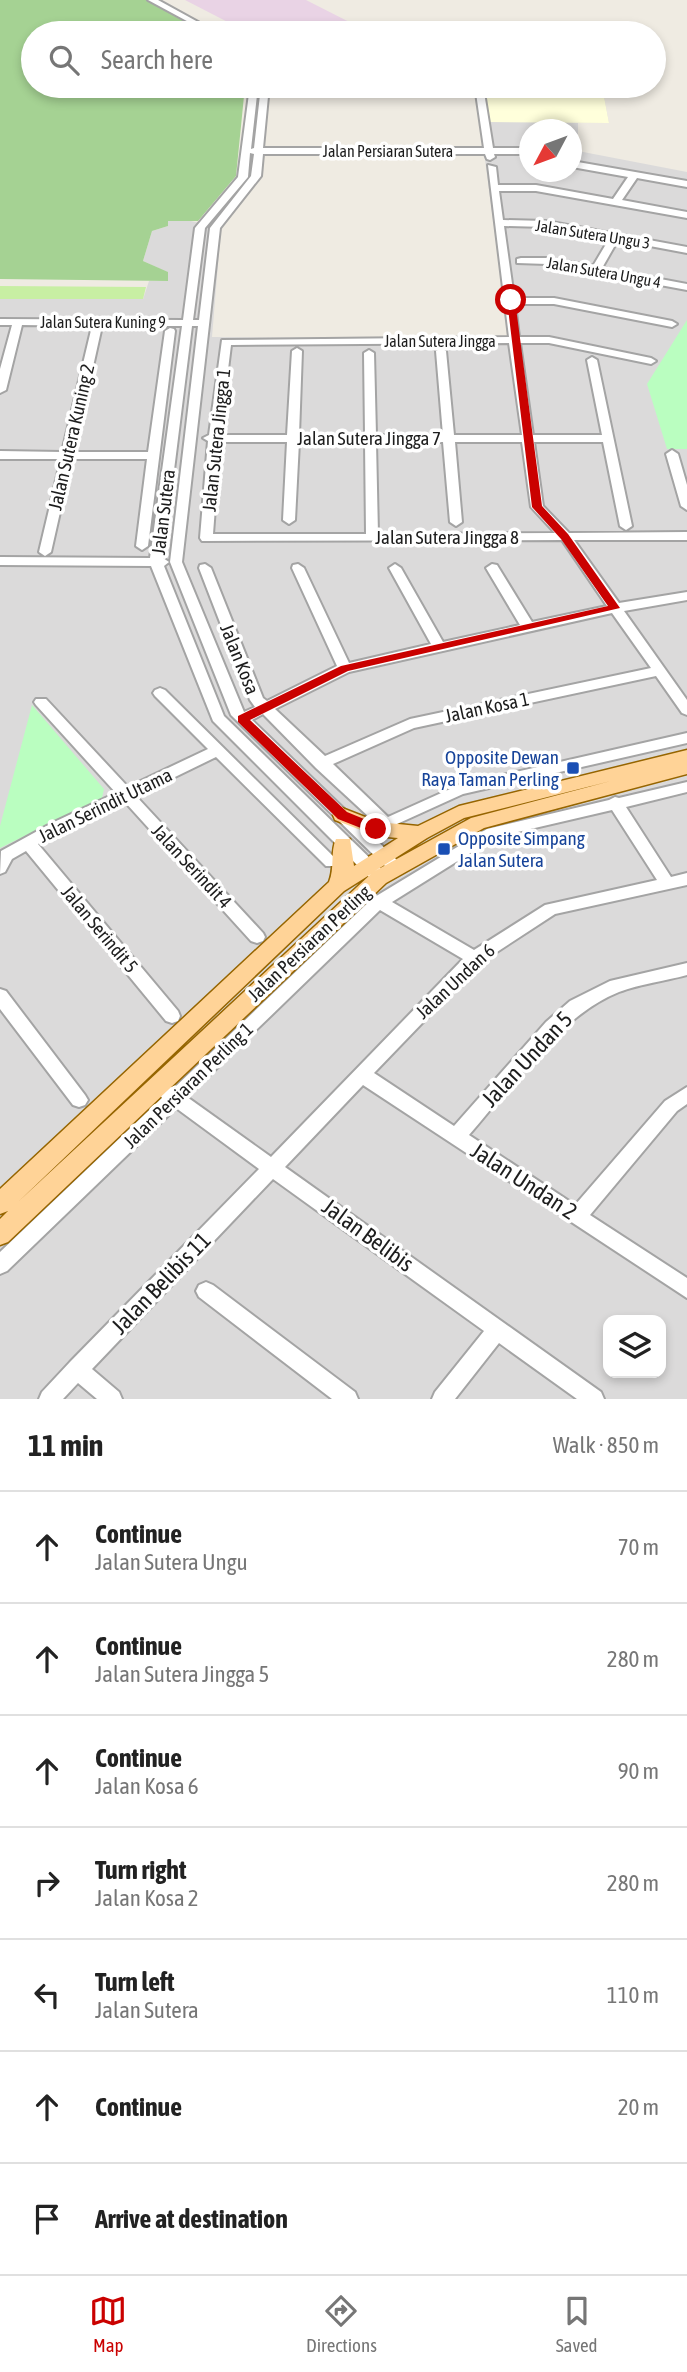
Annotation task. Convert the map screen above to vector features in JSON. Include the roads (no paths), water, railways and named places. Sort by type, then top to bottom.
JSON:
[{"type":"main road","name":"Jalan Persiaran Perling","points":[[0,1234],[158,1086],[419,832],[459,813],[484,805],[687,756]]},
{"type":"main road","name":"Jalan Persiaran Perling","points":[[0,1204],[158,1086],[337,886],[478,823],[687,768]]},
{"type":"main road","points":[[342,816],[376,829],[419,832]]},
{"type":"main road","points":[[337,886],[344,869],[343,844]]},
{"type":"street","points":[[152,0],[191,21]]},
{"type":"street","points":[[166,0],[204,21]]},
{"type":"street","name":"Jalan Sutera","points":[[254,98],[256,176],[215,228],[206,325],[204,438],[176,562],[236,712],[342,816],[381,867]]},
{"type":"street","name":"Jalan Sutera","points":[[263,98],[254,151],[243,177],[200,228],[190,322],[156,562],[218,718],[343,844],[381,867]]},
{"type":"street","points":[[481,98],[511,300],[537,507],[565,537],[687,710]]},
{"type":"street","name":"Jalan Persiaran Sutera","points":[[254,151],[519,151]]},
{"type":"street","points":[[582,158],[687,176]]},
{"type":"street","points":[[505,159],[519,159]]},
{"type":"street","points":[[582,166],[687,184]]},
{"type":"street","points":[[617,202],[634,176]]},
{"type":"street","points":[[494,188],[536,188],[687,215]]},
{"type":"street","name":"Jalan Sutera Ungu 3","points":[[498,223],[546,224],[687,250]]},
{"type":"street","points":[[596,269],[615,237]]},
{"type":"street","name":"Jalan Sutera Ungu 4","points":[[521,261],[547,261],[687,287]]},
{"type":"street","points":[[511,300],[554,300],[672,324]]},
{"type":"street","name":"Jalan Sutera Kuning 9","points":[[0,322],[190,322],[206,325]]},
{"type":"street","points":[[0,390],[18,322]]},
{"type":"street","name":"Jalan Sutera Kuning 2","points":[[44,552],[98,322]]},
{"type":"street","points":[[142,546],[170,331]]},
{"type":"street","name":"Jalan Sutera Jingga","points":[[226,342],[549,340],[651,362]]},
{"type":"street","name":"Jalan Sutera Jingga 1","points":[[206,538],[204,438],[226,342]]},
{"type":"street","points":[[289,520],[297,351]]},
{"type":"street","points":[[441,351],[456,522]]},
{"type":"street","points":[[369,353],[372,538]]},
{"type":"street","points":[[592,360],[625,526]]},
{"type":"street","name":"Jalan Sutera Jingga 7","points":[[173,438],[607,439]]},
{"type":"street","points":[[672,454],[687,506]]},
{"type":"street","points":[[0,455],[153,456]]},
{"type":"street","name":"Jalan Sutera Jingga 8","points":[[206,538],[687,536]]},
{"type":"street","points":[[0,561],[176,562]]},
{"type":"street","name":"Jalan Kosa","points":[[205,568],[257,700],[386,824],[459,790],[687,738]]},
{"type":"street","points":[[298,568],[345,668]]},
{"type":"street","points":[[395,568],[440,648]]},
{"type":"street","points":[[492,568],[528,627]]},
{"type":"street","points":[[242,719],[345,668],[615,608],[687,596]]},
{"type":"street","name":"Jalan Kosa 1","points":[[321,764],[410,724],[659,671]]},
{"type":"street","points":[[160,693],[331,862]]},
{"type":"street","name":"Jalan Serindit 4","points":[[41,702],[257,937]]},
{"type":"street","points":[[218,750],[233,734]]},
{"type":"street","points":[[218,750],[244,745]]},
{"type":"street","name":"Jalan Serindit Utama","points":[[0,868],[6,855],[28,843],[218,750]]},
{"type":"street","name":"Jalan Persiaran Perling 1","points":[[0,1265],[158,1086],[379,902],[492,833],[687,787]]},
{"type":"street","points":[[615,802],[667,883]]},
{"type":"street","name":"Jalan Serindit 5","points":[[28,843],[172,1016]]},
{"type":"street","name":"Jalan Undan 6","points":[[273,1166],[474,958],[551,909],[687,879]]},
{"type":"street","points":[[379,902],[474,958]]},
{"type":"street","name":"Jalan Undan 5","points":[[457,1137],[552,1027],[576,1006],[616,986],[687,969]]},
{"type":"street","points":[[0,996],[79,1100]]},
{"type":"street","name":"Jalan Undan 2","points":[[361,1074],[687,1289]]},
{"type":"street","name":"Jalan Belibis","points":[[158,1086],[594,1399]]},
{"type":"street","points":[[578,1217],[671,1106],[687,1094]]},
{"type":"street","name":"Jalan Belibis 11","points":[[49,1399],[273,1166]]},
{"type":"street","points":[[206,1291],[348,1399]]},
{"type":"street","points":[[442,1399],[498,1329]]},
{"type":"street","points":[[77,1369],[112,1399]]},
{"type":"place","name":"Opposite Dewan Raya Taman Perling","points":[[573,768]]},
{"type":"place","name":"Opposite Simpang Jalan Sutera","points":[[444,849]]}]
